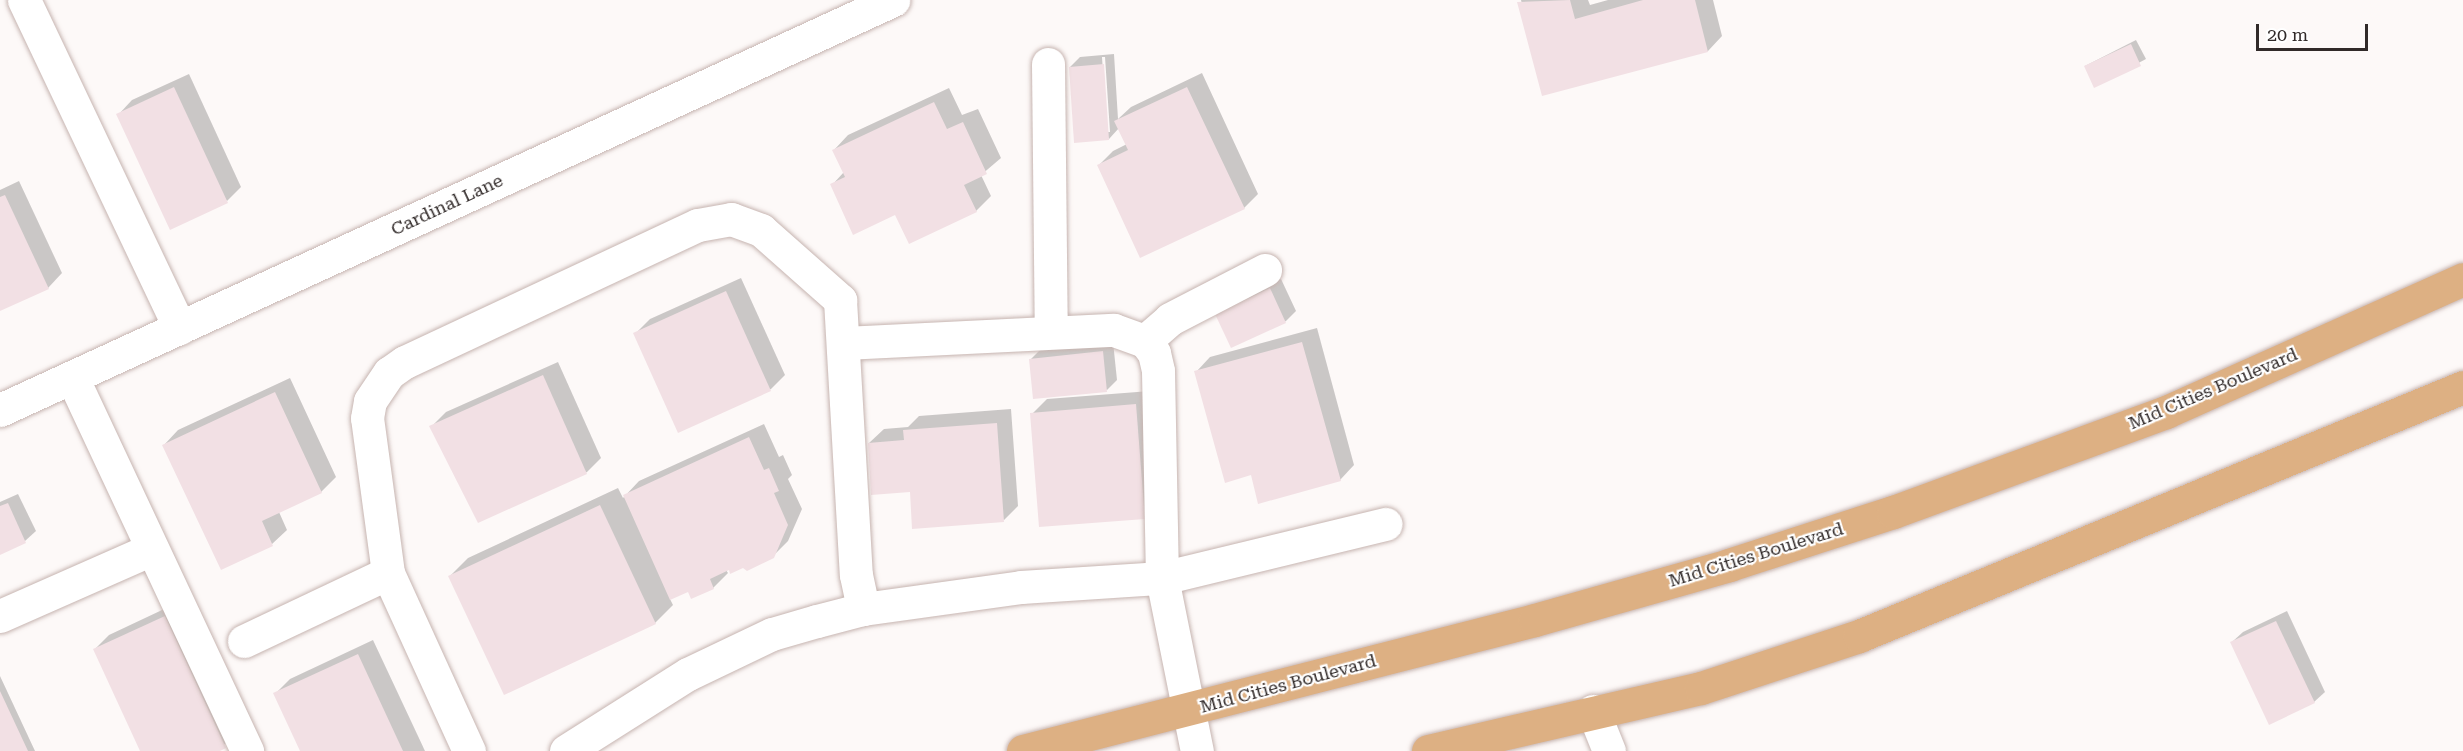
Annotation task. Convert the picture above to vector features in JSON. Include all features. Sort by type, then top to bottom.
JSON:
[{"type":"main road","name":"Mid Cities Boulevard","points":[[1023,751],[1535,620],[1730,565],[1893,512],[2166,412],[2463,279]]},
{"type":"main road","points":[[1428,751],[1593,711],[1701,688],[1859,636],[2463,387]]},
{"type":"street","points":[[24,0],[180,328]]},
{"type":"street","name":"Cardinal Lane","points":[[0,410],[894,0]]},
{"type":"street","points":[[1048,64],[1051,332]]},
{"type":"street","points":[[470,751],[388,573],[367,418],[377,387],[389,373],[405,362],[698,225],[731,219],[761,230],[840,300],[856,575],[863,609]]},
{"type":"street","points":[[1145,341],[1170,319],[1265,270]]},
{"type":"street","points":[[844,342],[1114,330],[1145,341],[1154,353],[1158,371],[1162,578],[1197,751]]},
{"type":"street","points":[[72,377],[246,751]]},
{"type":"street","points":[[566,751],[631,707],[731,651],[772,634],[863,609],[1031,586],[1162,578],[1386,524]]},
{"type":"street","points":[[0,616],[152,549]]},
{"type":"street","points":[[244,641],[388,573]]},
{"type":"street","points":[[1593,711],[1609,751]]},
{"type":"building","points":[[1570,0],[1575,19],[1643,0],[1695,0],[1708,52],[1542,96],[1517,2]]},
{"type":"building","points":[[2131,44],[2141,66],[2094,88],[2084,66]]},
{"type":"building","points":[[1104,64],[1109,140],[1074,143],[1069,67]]},
{"type":"building","points":[[174,87],[228,203],[170,230],[116,114]]},
{"type":"building","points":[[1187,87],[1245,209],[1140,258],[1097,165],[1128,150],[1114,121]]},
{"type":"building","points":[[934,102],[947,129],[963,122],[987,174],[964,185],[977,212],[909,244],[895,215],[853,235],[830,184],[845,177],[832,150]]},
{"type":"building","points":[[5,195],[49,289],[0,311],[0,197]]},
{"type":"building","points":[[1270,288],[1286,323],[1231,348],[1215,314]]},
{"type":"building","points":[[726,291],[771,391],[678,433],[633,333]]},
{"type":"building","points":[[1302,342],[1341,481],[1258,504],[1251,475],[1225,483],[1194,371]]},
{"type":"building","points":[[1103,351],[1107,392],[1033,399],[1029,359]]},
{"type":"building","points":[[543,375],[587,474],[478,523],[429,426]]},
{"type":"building","points":[[275,392],[322,493],[262,521],[273,546],[221,570],[162,445]]},
{"type":"building","points":[[1136,404],[1145,519],[1039,527],[1030,413]]},
{"type":"building","points":[[997,423],[1004,522],[912,529],[910,492],[871,495],[868,443],[904,440],[903,430]]},
{"type":"building","points":[[749,437],[764,470],[769,468],[779,491],[774,493],[788,525],[774,558],[747,571],[743,568],[730,574],[729,570],[710,579],[714,589],[691,599],[688,592],[670,600],[623,495]]},
{"type":"building","points":[[8,503],[26,543],[0,555],[0,506]]},
{"type":"building","points":[[600,505],[656,624],[504,695],[448,576]]},
{"type":"building","points":[[165,616],[226,748],[220,751],[140,751],[93,649]]},
{"type":"building","points":[[2276,621],[2315,703],[2269,725],[2230,642]]},
{"type":"building","points":[[358,654],[403,751],[300,751],[273,693]]},
{"type":"building","points":[[0,691],[28,751],[0,751]]}]
